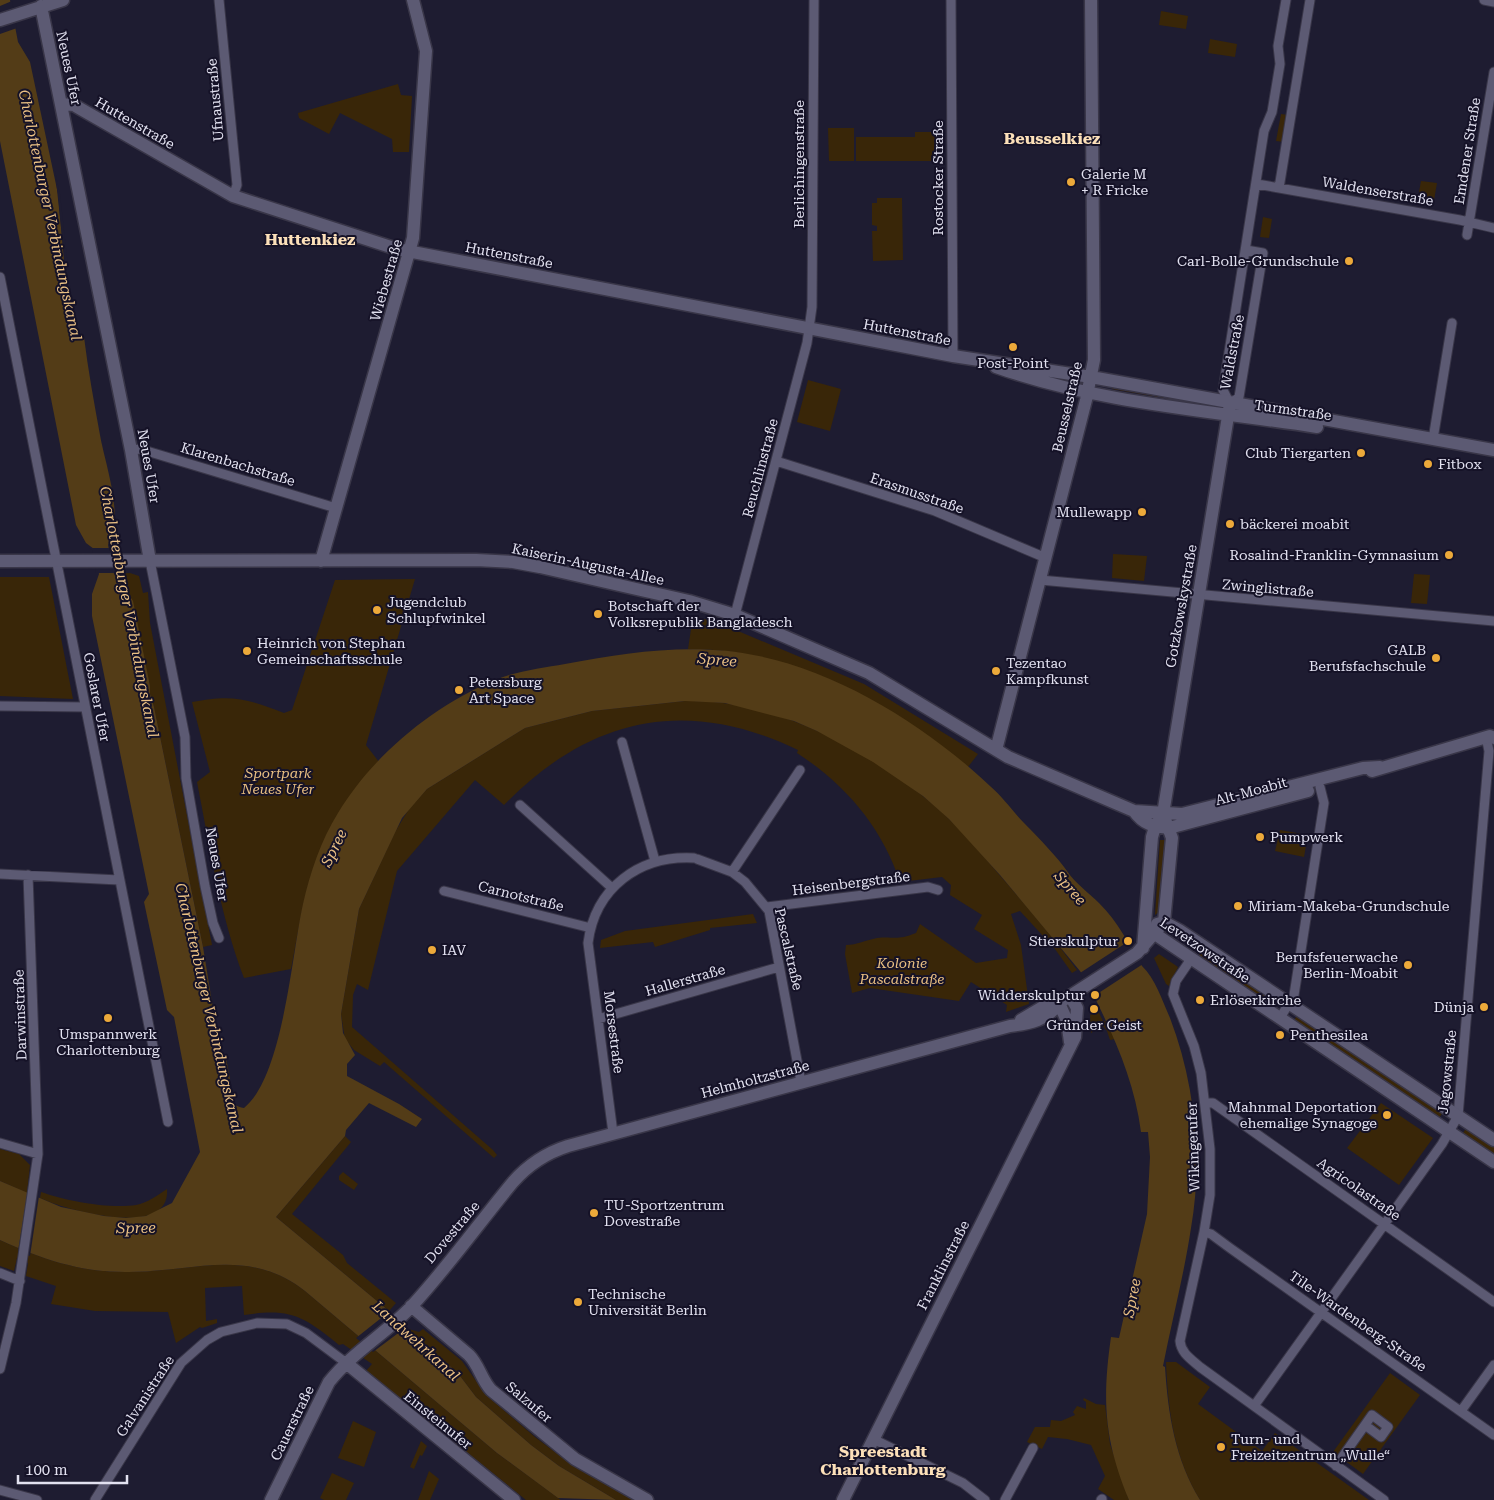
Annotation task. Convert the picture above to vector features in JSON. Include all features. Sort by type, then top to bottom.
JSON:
[{"type":"main road","points":[[0,20],[27,11],[40,3],[63,0]]},
{"type":"main road","name":"Wiebestraße","points":[[321,561],[410,252],[414,231],[426,50],[413,0]]},
{"type":"main road","name":"Beusselstraße","points":[[996,750],[1088,391],[1094,360],[1091,0]]},
{"type":"main road","name":"Neues Ufer","points":[[40,3],[131,450],[139,561]]},
{"type":"main road","name":"Huttenstraße","points":[[61,104],[74,105],[233,196],[410,252],[953,356],[1091,376]]},
{"type":"main road","name":"Huttenstraße","points":[[977,360],[1025,377],[1088,391]]},
{"type":"main road","name":"Turmstraße","points":[[1091,376],[1229,410]]},
{"type":"main road","name":"Turmstraße","points":[[1088,391],[1432,439],[1494,450]]},
{"type":"main road","name":"Gotzkowskystraße","points":[[1140,950],[1150,931],[1155,827],[1163,814],[1229,410]]},
{"type":"main road","name":"Turmstraße","points":[[1290,419],[1494,457]]},
{"type":"main road","points":[[0,561],[68,561]]},
{"type":"main road","name":"Kaiserin-Augusta-Allee","points":[[68,561],[513,562],[689,600],[735,615],[891,684],[996,750]]},
{"type":"main road","name":"Alt-Moabit","points":[[1134,812],[1139,818],[1155,827],[1170,828],[1320,788],[1380,767],[1491,735]]},
{"type":"main road","name":"Alt-Moabit","points":[[996,750],[1068,785],[1134,812],[1163,814],[1182,814],[1363,768],[1380,767]]},
{"type":"main road","points":[[1163,814],[1170,828],[1172,843],[1164,922]]},
{"type":"main road","name":"Levetzowstraße","points":[[1494,1140],[1164,922],[1150,931],[1494,1162]]},
{"type":"main road","points":[[1191,959],[1201,945]]},
{"type":"main road","name":"Helmholtzstraße","points":[[517,1178],[530,1165],[550,1153],[613,1133],[1010,1026],[1028,1024],[1046,1016],[1059,1003],[1140,950]]},
{"type":"main road","name":"Franklinstraße","points":[[843,1500],[1076,1033],[1077,1013],[1070,996]]},
{"type":"main road","points":[[1059,1003],[1067,1021],[1070,1044]]},
{"type":"main road","name":"Dovestraße","points":[[361,1348],[398,1319],[411,1306],[517,1178]]},
{"type":"main road","name":"Salzufer","points":[[411,1306],[469,1355],[476,1364],[484,1382],[491,1390],[548,1438],[582,1463],[647,1500]]},
{"type":"main road","name":"Cauerstraße","points":[[271,1500],[329,1382],[345,1362],[361,1348]]},
{"type":"main road","name":"Einsteinufer","points":[[345,1362],[514,1500]]},
{"type":"street","name":"Ufnaustraße","points":[[219,0],[237,186],[233,196]]},
{"type":"street","name":"Berlichingenstraße","points":[[809,328],[812,305],[814,0]]},
{"type":"street","name":"Rostocker Straße","points":[[951,0],[953,356]]},
{"type":"street","name":"Waldstraße","points":[[1229,410],[1223,390],[1264,131],[1272,112],[1280,64],[1278,46],[1286,0]]},
{"type":"street","points":[[1280,188],[1310,0]]},
{"type":"street","points":[[1484,0],[1494,2]]},
{"type":"street","name":"Emdener Straße","points":[[1467,235],[1494,72]]},
{"type":"street","name":"Waldenserstraße","points":[[1257,184],[1494,228]]},
{"type":"street","name":"Waldstraße","points":[[1229,410],[1239,397],[1263,253],[1246,250]]},
{"type":"street","name":"Goslarer Ufer","points":[[0,277],[68,561],[85,707],[168,1122]]},
{"type":"street","points":[[1432,439],[1452,323]]},
{"type":"street","name":"Reuchlinstraße","points":[[735,615],[809,328]]},
{"type":"street","name":"Klarenbachstraße","points":[[131,450],[140,450],[336,508]]},
{"type":"street","name":"Erasmusstraße","points":[[776,461],[935,511],[1046,558]]},
{"type":"street","name":"Neues Ufer","points":[[139,561],[185,737],[186,778],[203,876],[212,917],[219,938]]},
{"type":"street","name":"Zwinglistraße","points":[[1040,580],[1494,621]]},
{"type":"street","points":[[0,706],[85,707]]},
{"type":"street","name":"Jagowstraße","points":[[1254,1406],[1450,1132],[1458,1116],[1491,735]]},
{"type":"street","points":[[622,742],[655,861]]},
{"type":"street","points":[[732,872],[800,770]]},
{"type":"street","points":[[1280,1018],[1294,994],[1323,806],[1320,788]]},
{"type":"street","points":[[520,805],[612,888]]},
{"type":"street","name":"Pascalstraße","points":[[590,931],[597,910],[612,888],[631,872],[655,861],[695,858],[732,872],[745,882],[767,907],[801,1082]]},
{"type":"street","points":[[0,874],[119,880]]},
{"type":"street","name":"Darwinstraße","points":[[0,1368],[20,1281],[38,1154],[28,875]]},
{"type":"street","name":"Heisenbergstraße","points":[[767,907],[928,887],[938,890]]},
{"type":"street","name":"Carnotstraße","points":[[444,891],[590,931]]},
{"type":"street","name":"Morsestraße","points":[[590,931],[588,943],[613,1133]]},
{"type":"street","name":"Wikingerufer","points":[[1191,959],[1176,981],[1174,994],[1194,1046],[1201,1073],[1206,1102],[1210,1176],[1204,1232],[1180,1341],[1186,1356],[1254,1406]]},
{"type":"street","name":"Hallerstraße","points":[[598,1019],[779,967]]},
{"type":"street","name":"Agricolastraße","points":[[1206,1102],[1213,1102],[1494,1302]]},
{"type":"street","points":[[0,1143],[38,1154]]},
{"type":"street","name":"Tile-Wardenberg-Straße","points":[[1204,1232],[1211,1234],[1494,1435]]},
{"type":"street","points":[[0,1273],[20,1281]]},
{"type":"street","name":"Galvanistraße","points":[[94,1500],[181,1363],[207,1340],[221,1332],[252,1324],[287,1324],[306,1333],[345,1362]]},
{"type":"street","points":[[1461,1411],[1494,1365]]},
{"type":"street","points":[[1254,1406],[1384,1500]]},
{"type":"street","points":[[1336,1466],[1365,1425]]},
{"type":"street","points":[[874,1439],[963,1483],[985,1500]]},
{"type":"street","points":[[1005,1500],[1033,1448]]},
{"type":"street","points":[[0,1490],[37,1500]]},
{"type":"green space","points":[[1161,11],[1188,16],[1186,29],[1159,25]]},
{"type":"green space","points":[[1210,39],[1237,44],[1235,57],[1208,53]]},
{"type":"green space","points":[[398,84],[401,95],[412,96],[409,152],[393,152],[392,139],[340,113],[329,134],[299,118],[298,113]]},
{"type":"green space","points":[[1281,114],[1288,115],[1284,142],[1276,141]]},
{"type":"green space","points":[[828,128],[854,128],[854,161],[829,161]]},
{"type":"green space","points":[[915,132],[939,132],[939,161],[856,161],[856,137],[915,137]]},
{"type":"green space","points":[[1421,181],[1437,183],[1433,206],[1417,203]]},
{"type":"green space","points":[[877,198],[902,198],[903,260],[873,261],[872,231],[877,231],[877,226],[872,225],[872,203],[877,203]]},
{"type":"green space","points":[[1263,217],[1272,219],[1269,238],[1260,237]]},
{"type":"green space","points":[[808,380],[841,389],[830,431],[797,422]]},
{"type":"green space","points":[[1112,387],[1206,403],[1205,405],[1112,389]]},
{"type":"green space","points":[[1113,554],[1147,556],[1144,581],[1112,578]]},
{"type":"green space","points":[[130,573],[139,576],[143,593],[148,592],[150,623],[212,945],[203,947],[150,694],[150,686],[124,586],[114,574]]},
{"type":"green space","points":[[1414,574],[1430,575],[1427,604],[1411,603]]},
{"type":"green space","points":[[0,577],[49,577],[73,699],[0,696]]},
{"type":"green space","name":"Sportpark Neues Ufer","points":[[415,579],[366,745],[379,762],[357,789],[338,817],[315,863],[307,890],[291,969],[244,978],[222,906],[197,782],[210,772],[192,702],[229,698],[260,704],[284,713],[292,710],[335,580]]},
{"type":"green space","points":[[693,616],[719,623],[864,684],[978,754],[968,767],[938,743],[873,701],[838,683],[802,669],[765,658],[727,651],[688,649]]},
{"type":"green space","name":"Kolonie Pascalstraße","points":[[685,701],[718,702],[752,708],[785,718],[818,731],[850,747],[909,785],[935,806],[974,845],[1053,938],[1077,970],[1072,973],[1055,949],[1020,911],[1011,914],[1021,945],[1029,1004],[1006,1012],[1007,1005],[971,982],[959,1001],[870,988],[852,993],[845,954],[846,945],[877,938],[899,938],[916,933],[920,924],[976,963],[1007,958],[1008,950],[974,929],[982,915],[950,895],[951,885],[942,877],[900,882],[883,843],[860,808],[831,778],[797,753],[798,750],[757,733],[717,723],[678,720],[641,724],[605,735],[570,752],[537,775],[504,805],[475,780],[397,871],[368,990],[357,984],[353,995],[352,1027],[493,1150],[497,1155],[494,1158],[384,1062],[380,1066],[354,1050],[345,1039],[341,1014],[359,909],[395,832],[409,809],[427,789],[525,728],[592,711]]},
{"type":"green space","points":[[1280,830],[1308,835],[1304,857],[1275,851]]},
{"type":"green space","points":[[1160,840],[1166,840],[1160,911],[1155,915]]},
{"type":"green space","points":[[753,914],[757,923],[710,928],[710,930],[655,947],[653,942],[600,948],[601,940],[625,931]]},
{"type":"green space","points":[[1201,952],[1276,1000],[1270,1008],[1197,957]]},
{"type":"green space","points":[[1159,954],[1178,967],[1169,986],[1166,984],[1154,958]]},
{"type":"green space","points":[[1098,1011],[1115,1039],[1110,1040],[1103,1026],[1091,1033],[1090,1015]]},
{"type":"green space","points":[[1298,1015],[1443,1112],[1438,1120],[1293,1021]]},
{"type":"green space","points":[[1381,1103],[1433,1138],[1399,1185],[1347,1148]]},
{"type":"green space","points":[[1467,1127],[1494,1146],[1494,1158],[1461,1136]]},
{"type":"green space","points":[[345,1136],[351,1142],[292,1214],[343,1255],[347,1263],[396,1303],[389,1311],[276,1217]]},
{"type":"green space","points":[[0,1149],[19,1154],[30,1165],[27,1193],[0,1181]]},
{"type":"green space","points":[[343,1172],[358,1184],[354,1190],[339,1180],[339,1176]]},
{"type":"green space","points":[[167,1189],[164,1205],[152,1214],[135,1217],[93,1214],[71,1209],[40,1198],[41,1192],[88,1203],[125,1206],[144,1202]]},
{"type":"green space","points":[[0,1240],[30,1253],[92,1270],[125,1272],[240,1265],[262,1269],[284,1277],[305,1291],[497,1453],[561,1500],[526,1500],[366,1371],[372,1364],[343,1344],[339,1345],[306,1321],[296,1316],[285,1314],[260,1313],[244,1315],[242,1286],[205,1288],[206,1321],[217,1319],[217,1323],[200,1327],[176,1343],[168,1312],[95,1311],[51,1304],[56,1286],[26,1276],[28,1263],[17,1258],[14,1271],[0,1266]]},
{"type":"green space","points":[[403,1329],[419,1332],[423,1329],[462,1361],[486,1395],[535,1437],[575,1467],[633,1500],[616,1500],[559,1466],[531,1445],[476,1397],[457,1372],[415,1337],[412,1337]]},
{"type":"green space","name":"Turn- und Freizeitzentrum „Wulle“","points":[[1166,1362],[1176,1362],[1210,1387],[1198,1404],[1262,1451],[1275,1433],[1369,1500],[1200,1500],[1191,1484],[1178,1450],[1168,1398]]},
{"type":"green space","points":[[1390,1373],[1420,1395],[1363,1474],[1333,1452]]},
{"type":"green space","points":[[1084,1398],[1096,1404],[1105,1405],[1110,1444],[1129,1500],[1114,1500],[1098,1489],[1105,1476],[1091,1445],[1067,1439],[1048,1437],[1042,1449],[1027,1442],[1035,1427],[1050,1427],[1051,1420],[1061,1421],[1075,1415],[1073,1412],[1077,1406],[1086,1409]]},
{"type":"green space","points":[[353,1421],[376,1432],[364,1467],[338,1458]]},
{"type":"green space","points":[[421,1441],[427,1446],[422,1456],[420,1455],[414,1469],[410,1467]]},
{"type":"green space","points":[[429,1471],[439,1479],[430,1500],[418,1500]]},
{"type":"green space","points":[[332,1473],[354,1483],[346,1500],[324,1500],[320,1498]]},
{"type":"water","points":[[0,0],[10,0],[18,42],[30,62],[58,194],[71,338],[84,337],[100,435],[112,491],[115,520],[113,534],[108,545],[114,574],[122,579],[121,583],[133,601],[150,694],[203,947],[221,1057],[226,1058],[230,1079],[227,1080],[228,1090],[232,1102],[244,1108],[257,1092],[268,1070],[284,1013],[303,904],[326,834],[352,792],[369,771],[406,734],[427,718],[472,691],[503,677],[539,668],[662,650],[687,649],[735,652],[790,664],[822,675],[852,689],[912,724],[966,764],[995,790],[1074,880],[1112,918],[1158,990],[1179,1043],[1186,1069],[1191,1095],[1196,1149],[1195,1202],[1163,1366],[1165,1367],[1168,1402],[1174,1436],[1184,1469],[1200,1500],[1129,1500],[1114,1458],[1110,1439],[1107,1420],[1106,1381],[1111,1337],[1119,1338],[1147,1214],[1150,1157],[1148,1132],[1141,1132],[1129,1080],[1110,1030],[1095,998],[1096,996],[1080,971],[1000,875],[949,819],[923,796],[873,762],[817,731],[794,721],[725,703],[685,701],[592,711],[525,728],[427,789],[402,818],[359,909],[341,1014],[343,1033],[355,1055],[347,1064],[347,1076],[399,1104],[422,1119],[416,1127],[369,1103],[346,1130],[345,1136],[276,1217],[398,1319],[395,1322],[411,1337],[415,1337],[457,1372],[476,1397],[531,1445],[559,1466],[616,1500],[558,1498],[497,1453],[305,1291],[284,1277],[262,1269],[240,1265],[125,1272],[92,1270],[30,1253],[0,1240],[0,1181],[61,1207],[104,1216],[126,1218],[146,1216],[172,1203],[200,1152],[174,1017],[167,1010],[144,902],[149,894],[92,616],[92,594],[99,574],[94,549],[86,543],[76,525],[0,141]]},
{"type":"pier","points":[[12,1],[17,28],[0,34],[0,6]]},
{"type":"pier","points":[[55,171],[60,194],[74,321],[72,324],[73,336],[84,335],[84,337],[71,338],[69,322],[71,321]]},
{"type":"pier","points":[[89,548],[111,548],[117,573],[96,573],[92,550]]},
{"type":"pier","points":[[1129,941],[1143,964],[1094,996],[1080,973]]},
{"type":"pier","points":[[28,1190],[39,1196],[30,1256],[18,1251]]},
{"type":"pier","points":[[390,1311],[405,1328],[373,1352],[356,1338]]},
{"type":"place","name":"Galerie M + R Fricke","points":[[1071,182]]},
{"type":"place","name":"Carl-Bolle-Grundschule","points":[[1349,261]]},
{"type":"place","name":"Post-Point","points":[[1013,347]]},
{"type":"place","name":"Club Tiergarten","points":[[1361,453]]},
{"type":"place","name":"Fitbox","points":[[1428,464]]},
{"type":"place","name":"Mullewapp","points":[[1142,512]]},
{"type":"place","name":"bäckerei moabit","points":[[1230,524]]},
{"type":"place","name":"Rosalind-Franklin-Gymnasium","points":[[1449,555]]},
{"type":"place","name":"Jugendclub Schlupfwinkel","points":[[377,610]]},
{"type":"place","name":"Botschaft der Volksrepublik Bangladesch","points":[[598,614]]},
{"type":"place","name":"Heinrich von Stephan Gemeinschaftsschule","points":[[247,651]]},
{"type":"place","name":"GALB Berufsfachschule","points":[[1436,658]]},
{"type":"place","name":"Tezentao Kampfkunst","points":[[996,671]]},
{"type":"place","name":"Petersburg Art Space","points":[[459,690]]},
{"type":"place","name":"Pumpwerk","points":[[1260,837]]},
{"type":"place","name":"Miriam-Makeba-Grundschule","points":[[1238,906]]},
{"type":"place","name":"Stierskulptur","points":[[1128,941]]},
{"type":"place","name":"IAV","points":[[432,950]]},
{"type":"place","name":"Berufsfeuerwache Berlin-Moabit","points":[[1408,965]]},
{"type":"place","name":"Widderskulptur","points":[[1095,995]]},
{"type":"place","name":"Erlöserkirche","points":[[1200,1000]]},
{"type":"place","name":"Dünja","points":[[1484,1007]]},
{"type":"place","name":"Gründer Geist","points":[[1094,1009]]},
{"type":"place","name":"Umspannwerk Charlottenburg","points":[[108,1018]]},
{"type":"place","name":"Penthesilea","points":[[1280,1035]]},
{"type":"place","name":"Mahnmal Deportation ehemalige Synagoge","points":[[1387,1115]]},
{"type":"place","name":"TU-Sportzentrum Dovestraße","points":[[594,1213]]},
{"type":"place","name":"Technische Universität Berlin","points":[[578,1302]]},
{"type":"place","name":"Turn- und Freizeitzentrum „Wulle“","points":[[1221,1447]]},
{"type":"district","name":"Beusselkiez","points":[[1052,138]]},
{"type":"district","name":"Huttenkiez","points":[[310,239]]},
{"type":"district","name":"Spreestadt Charlottenburg","points":[[883,1460]]},
{"type":"water label","name":"Charlottenburger Verbindungskanal","points":[[50,215]]},
{"type":"water label","name":"Charlottenburger Verbindungskanal","points":[[129,612]]},
{"type":"water label","name":"Spree","points":[[717,660]]},
{"type":"water label","name":"Spree","points":[[334,848]]},
{"type":"water label","name":"Spree","points":[[1070,888]]},
{"type":"water label","name":"Charlottenburger Verbindungskanal","points":[[209,1008]]},
{"type":"water label","name":"Spree","points":[[136,1228]]},
{"type":"water label","name":"Spree","points":[[1132,1298]]},
{"type":"water label","name":"Landwehrkanal","points":[[416,1341]]}]
